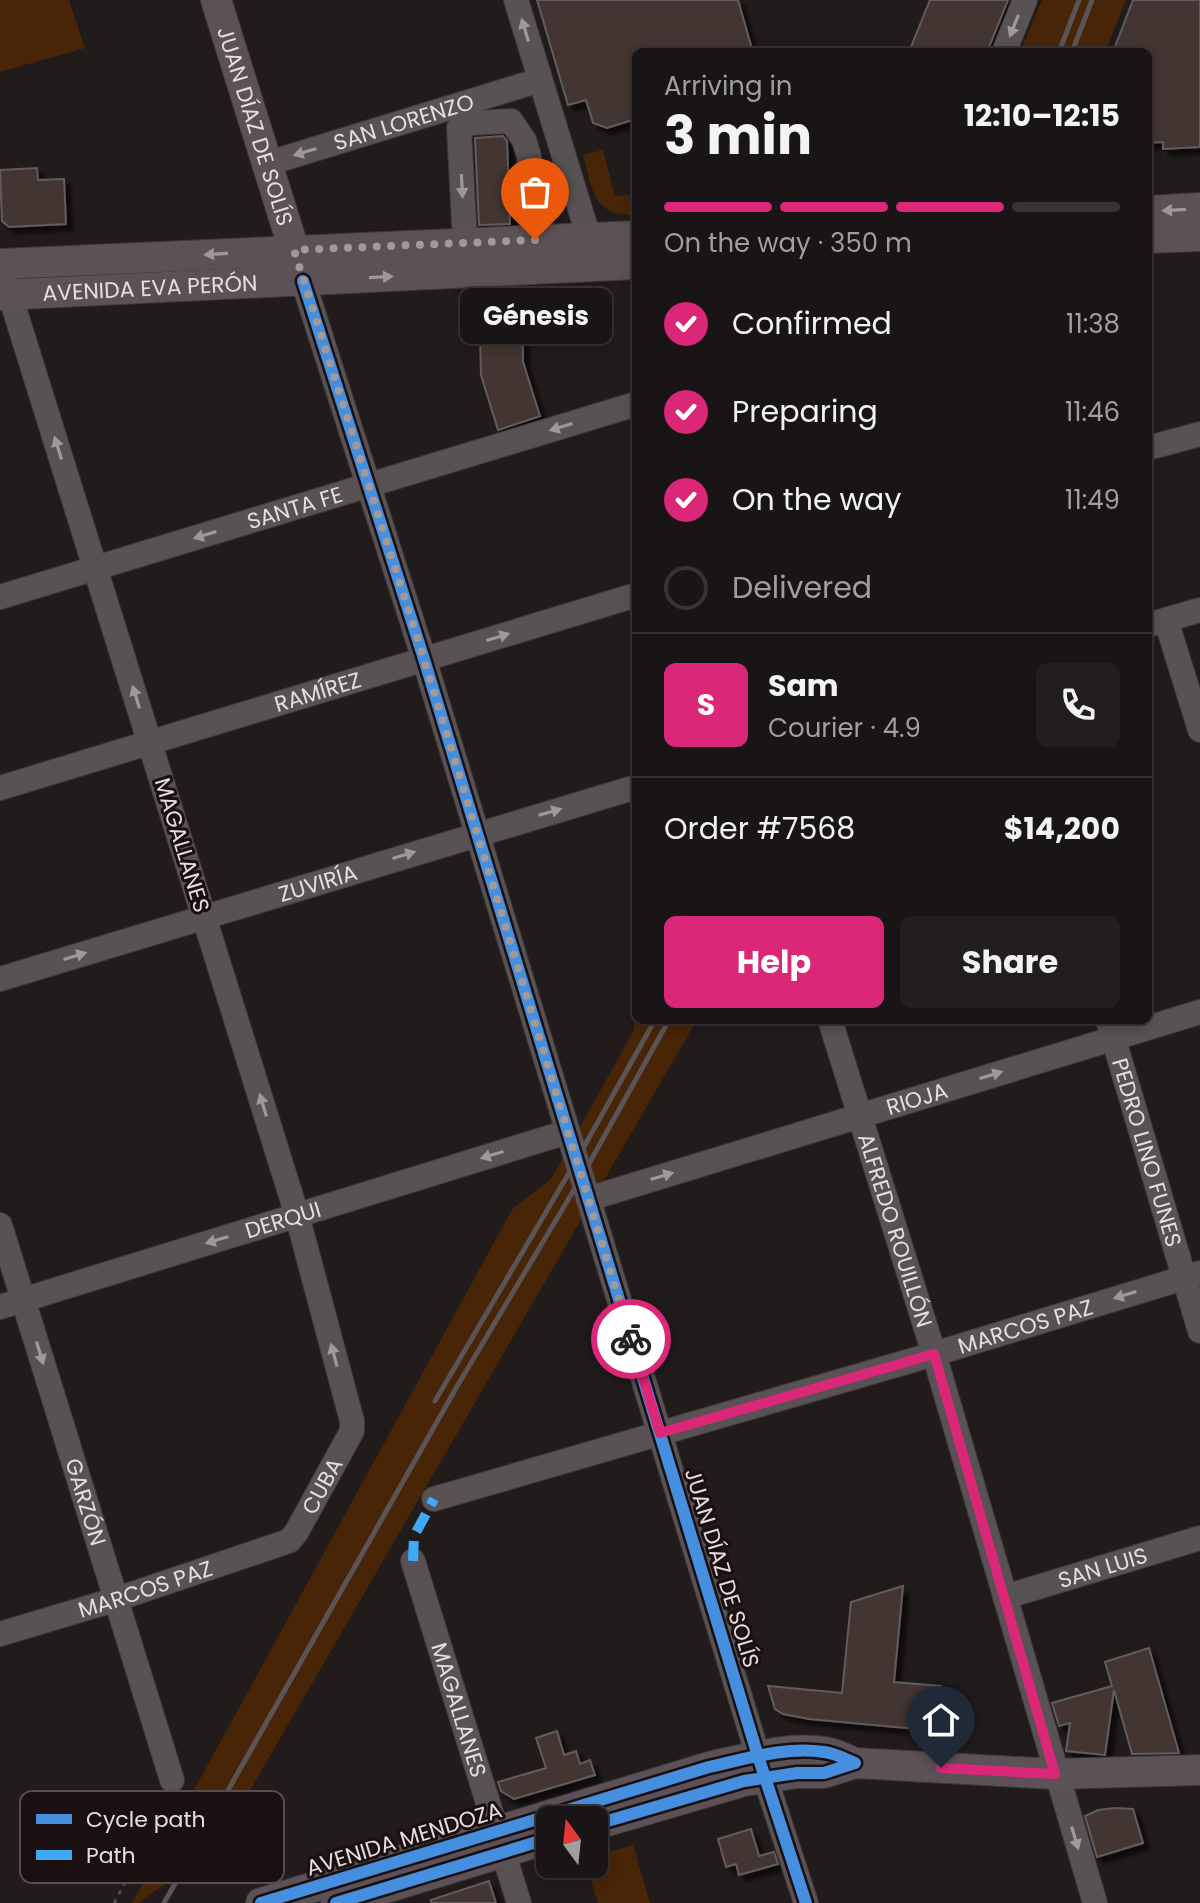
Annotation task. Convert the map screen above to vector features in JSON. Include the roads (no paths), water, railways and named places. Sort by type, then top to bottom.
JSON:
[{"type":"main road","name":"JUAN DÍAZ DE SOLÍS","points":[[216,0],[303,281]]},
{"type":"main road","points":[[1152,211],[1200,208]]},
{"type":"main road","name":"AVENIDA EVA PERÓN","points":[[0,263],[632,236]]},
{"type":"main road","points":[[1152,238],[1200,236]]},
{"type":"main road","name":"AVENIDA EVA PERÓN","points":[[5,295],[632,264]]},
{"type":"main road","name":"AVENIDA MENDOZA","points":[[608,1821],[702,1792],[804,1750],[828,1752],[855,1763],[1055,1774],[1200,1770]]},
{"type":"main road","name":"AVENIDA MENDOZA","points":[[336,1903],[709,1767],[762,1767]]},
{"type":"main road","name":"AVENIDA MENDOZA","points":[[261,1903],[500,1842],[536,1839]]},
{"type":"street","points":[[516,0],[589,238]]},
{"type":"street","points":[[1006,48],[1025,0]]},
{"type":"street","name":"SAN LORENZO","points":[[266,164],[540,80]]},
{"type":"street","points":[[465,243],[459,128],[471,123],[511,121],[524,140],[529,156],[535,240]]},
{"type":"street","points":[[529,156],[562,149]]},
{"type":"street","name":"MAGALLANES","points":[[0,263],[5,295],[96,568],[297,1215],[352,1421],[352,1431]]},
{"type":"street","name":"JUAN DÍAZ DE SOLÍS","points":[[303,281],[424,659],[475,834],[806,1903]]},
{"type":"street","name":"SANTA FE","points":[[0,597],[632,405]]},
{"type":"street","points":[[1152,447],[1200,434]]},
{"type":"street","name":"RAMÍREZ","points":[[0,788],[632,596]]},
{"type":"street","points":[[1200,610],[1157,622],[1200,730]]},
{"type":"street","name":"ZUVIRÍA","points":[[0,979],[632,788]]},
{"type":"street","name":"RIOJA","points":[[1152,1021],[1200,1012]]},
{"type":"street","name":"ALFREDO ROUILLÓN","points":[[831,1024],[934,1354],[1095,1903]]},
{"type":"street","name":"RIOJA","points":[[588,1199],[858,1116],[1110,1029],[1136,1024]]},
{"type":"street","name":"PEDRO LINO FUNES","points":[[1110,1029],[1192,1275],[1200,1331]]},
{"type":"street","name":"DERQUI","points":[[12,1303],[567,1132]]},
{"type":"street","name":"GARZÓN","points":[[0,1225],[12,1303],[117,1599],[172,1780]]},
{"type":"street","name":"MARCOS PAZ","points":[[434,1499],[934,1354],[1192,1275]]},
{"type":"street","name":"CUBA","points":[[289,1541],[304,1520],[352,1431]]},
{"type":"street","name":"SAN LUIS","points":[[1005,1597],[1200,1538]]},
{"type":"street","name":"MARCOS PAZ","points":[[0,1634],[117,1599],[289,1541]]},
{"type":"street","name":"MAGALLANES","points":[[413,1561],[519,1903]]},
{"type":"railway","points":[[1061,48],[1079,0]]},
{"type":"railway","points":[[1074,48],[1092,0]]},
{"type":"railway","points":[[435,1401],[653,1024]]},
{"type":"railway","points":[[228,1791],[667,1024]]},
{"type":"railway","points":[[164,1903],[175,1883]]},
{"type":"place","name":"Génesis","points":[[535,240]]}]
